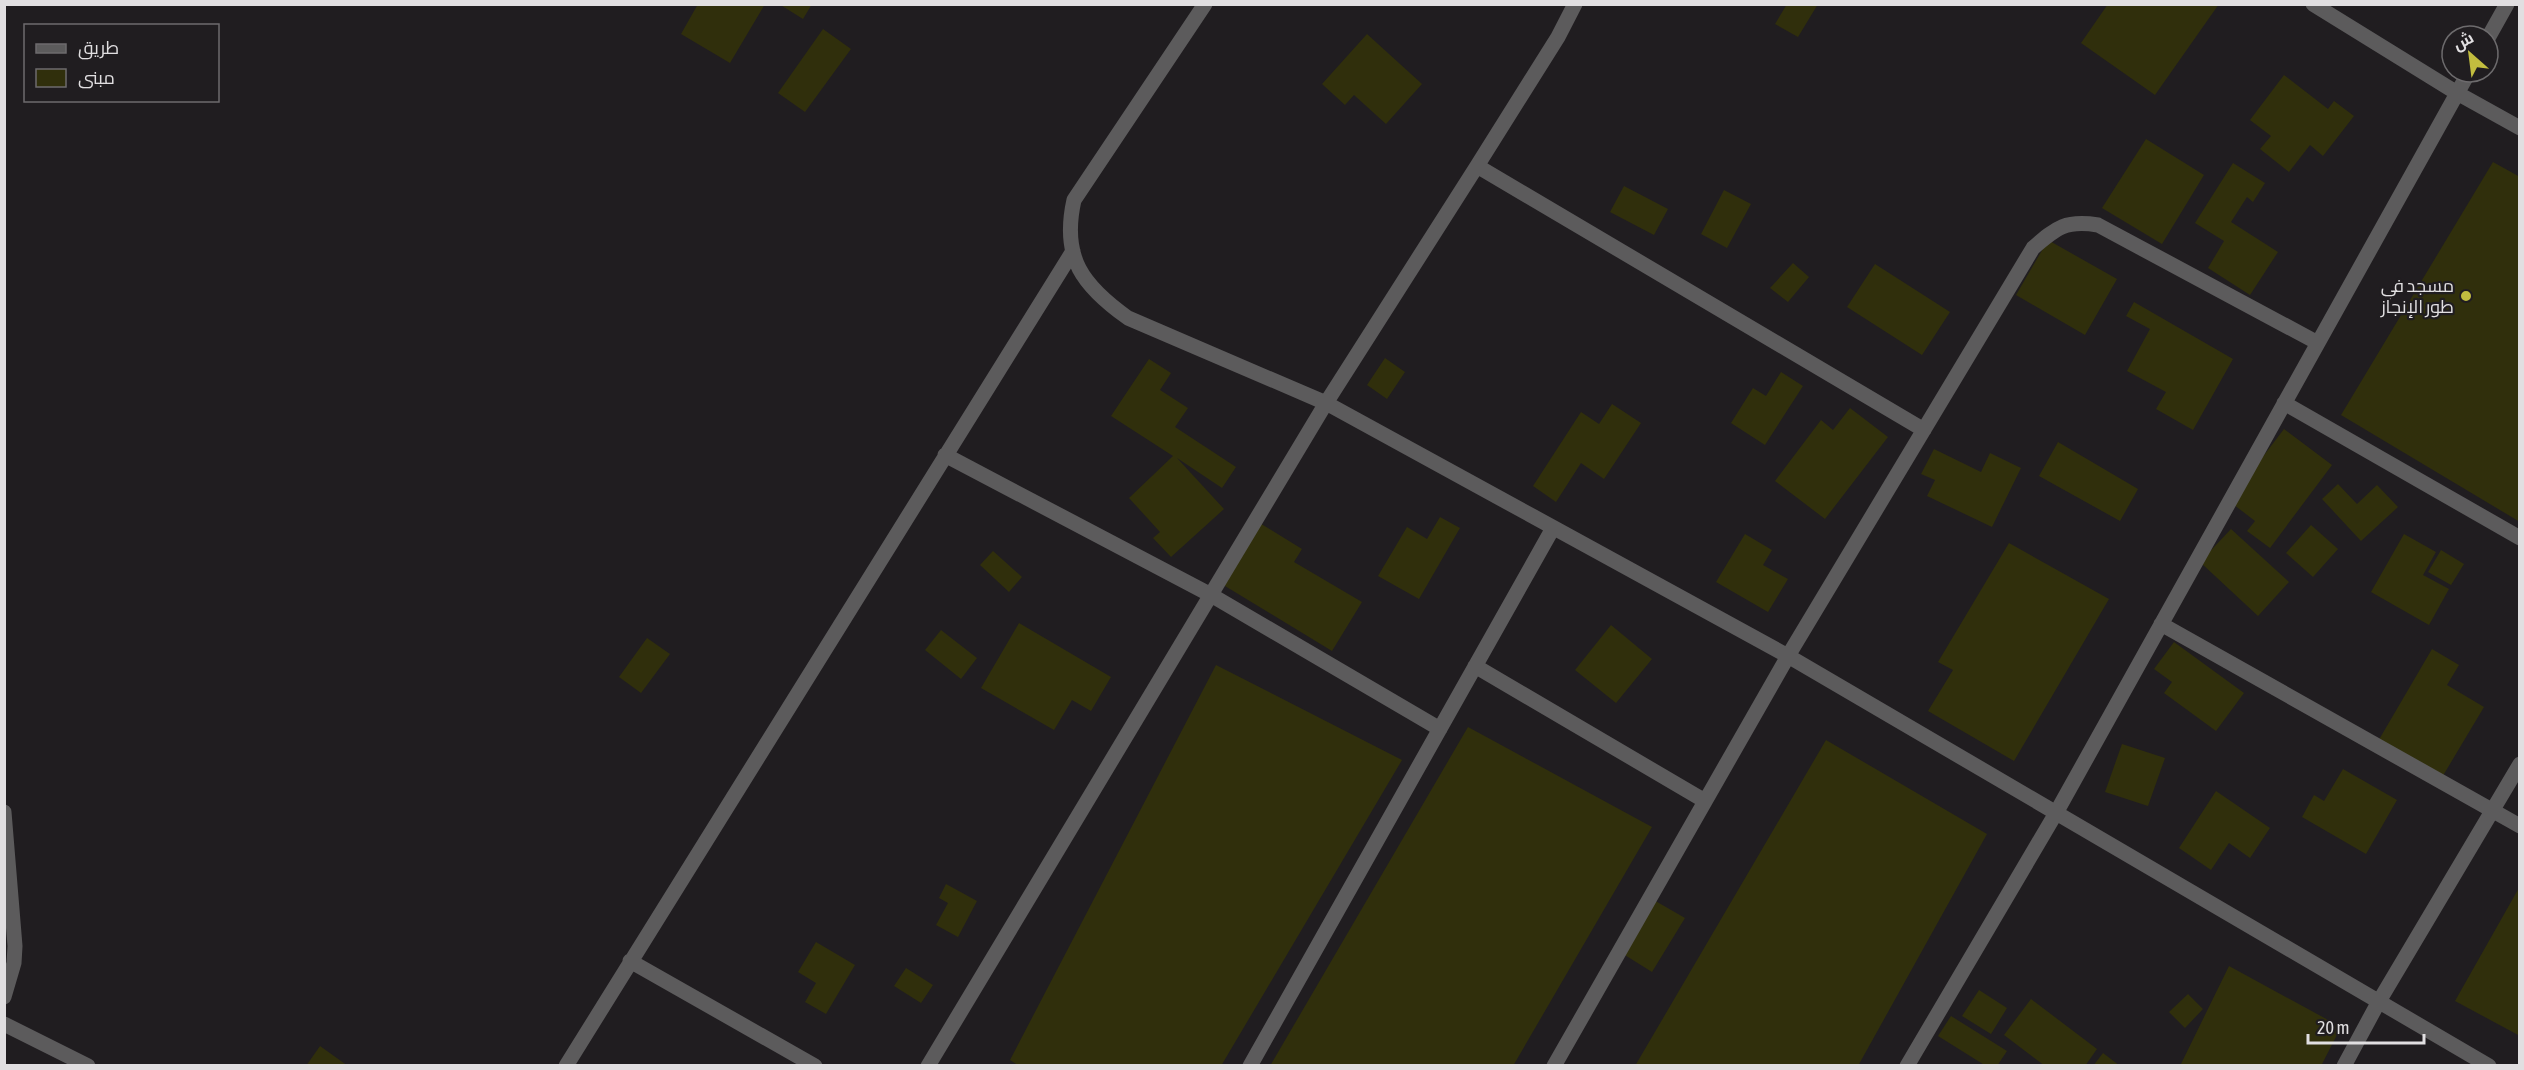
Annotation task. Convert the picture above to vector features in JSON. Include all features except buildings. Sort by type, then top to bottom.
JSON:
[{"type":"street","points":[[1205,4],[1074,200],[1069,223],[1073,251],[1084,280],[1103,300],[1128,318],[1326,403],[1788,656],[2378,1003],[2489,1065]]},
{"type":"street","points":[[928,1065],[1326,403],[1558,37],[1575,4]]},
{"type":"street","points":[[2313,4],[2457,93],[2520,128]]},
{"type":"street","points":[[2496,24],[2507,4]]},
{"type":"street","points":[[1907,1065],[2056,813],[2462,84]]},
{"type":"street","points":[[1477,166],[1924,429]]},
{"type":"street","points":[[1554,1065],[1788,656],[2033,248],[2055,228],[2076,222],[2098,225],[2318,342]]},
{"type":"street","points":[[566,1065],[1073,251]]},
{"type":"street","points":[[2284,403],[2520,537]]},
{"type":"street","points":[[945,455],[1211,596],[1440,729]]},
{"type":"street","points":[[1250,1065],[1553,528]]},
{"type":"street","points":[[2161,624],[2520,826]]},
{"type":"street","points":[[1476,666],[1705,801]]},
{"type":"street","points":[[2344,1065],[2378,1003],[2520,764]]},
{"type":"street","points":[[4,812],[15,946],[11,980],[4,997]]},
{"type":"street","points":[[630,961],[815,1065]]},
{"type":"street","points":[[4,1024],[88,1065]]},
{"type":"place","name":"مسجد في طور الإنجاز","points":[[2466,296]]}]
